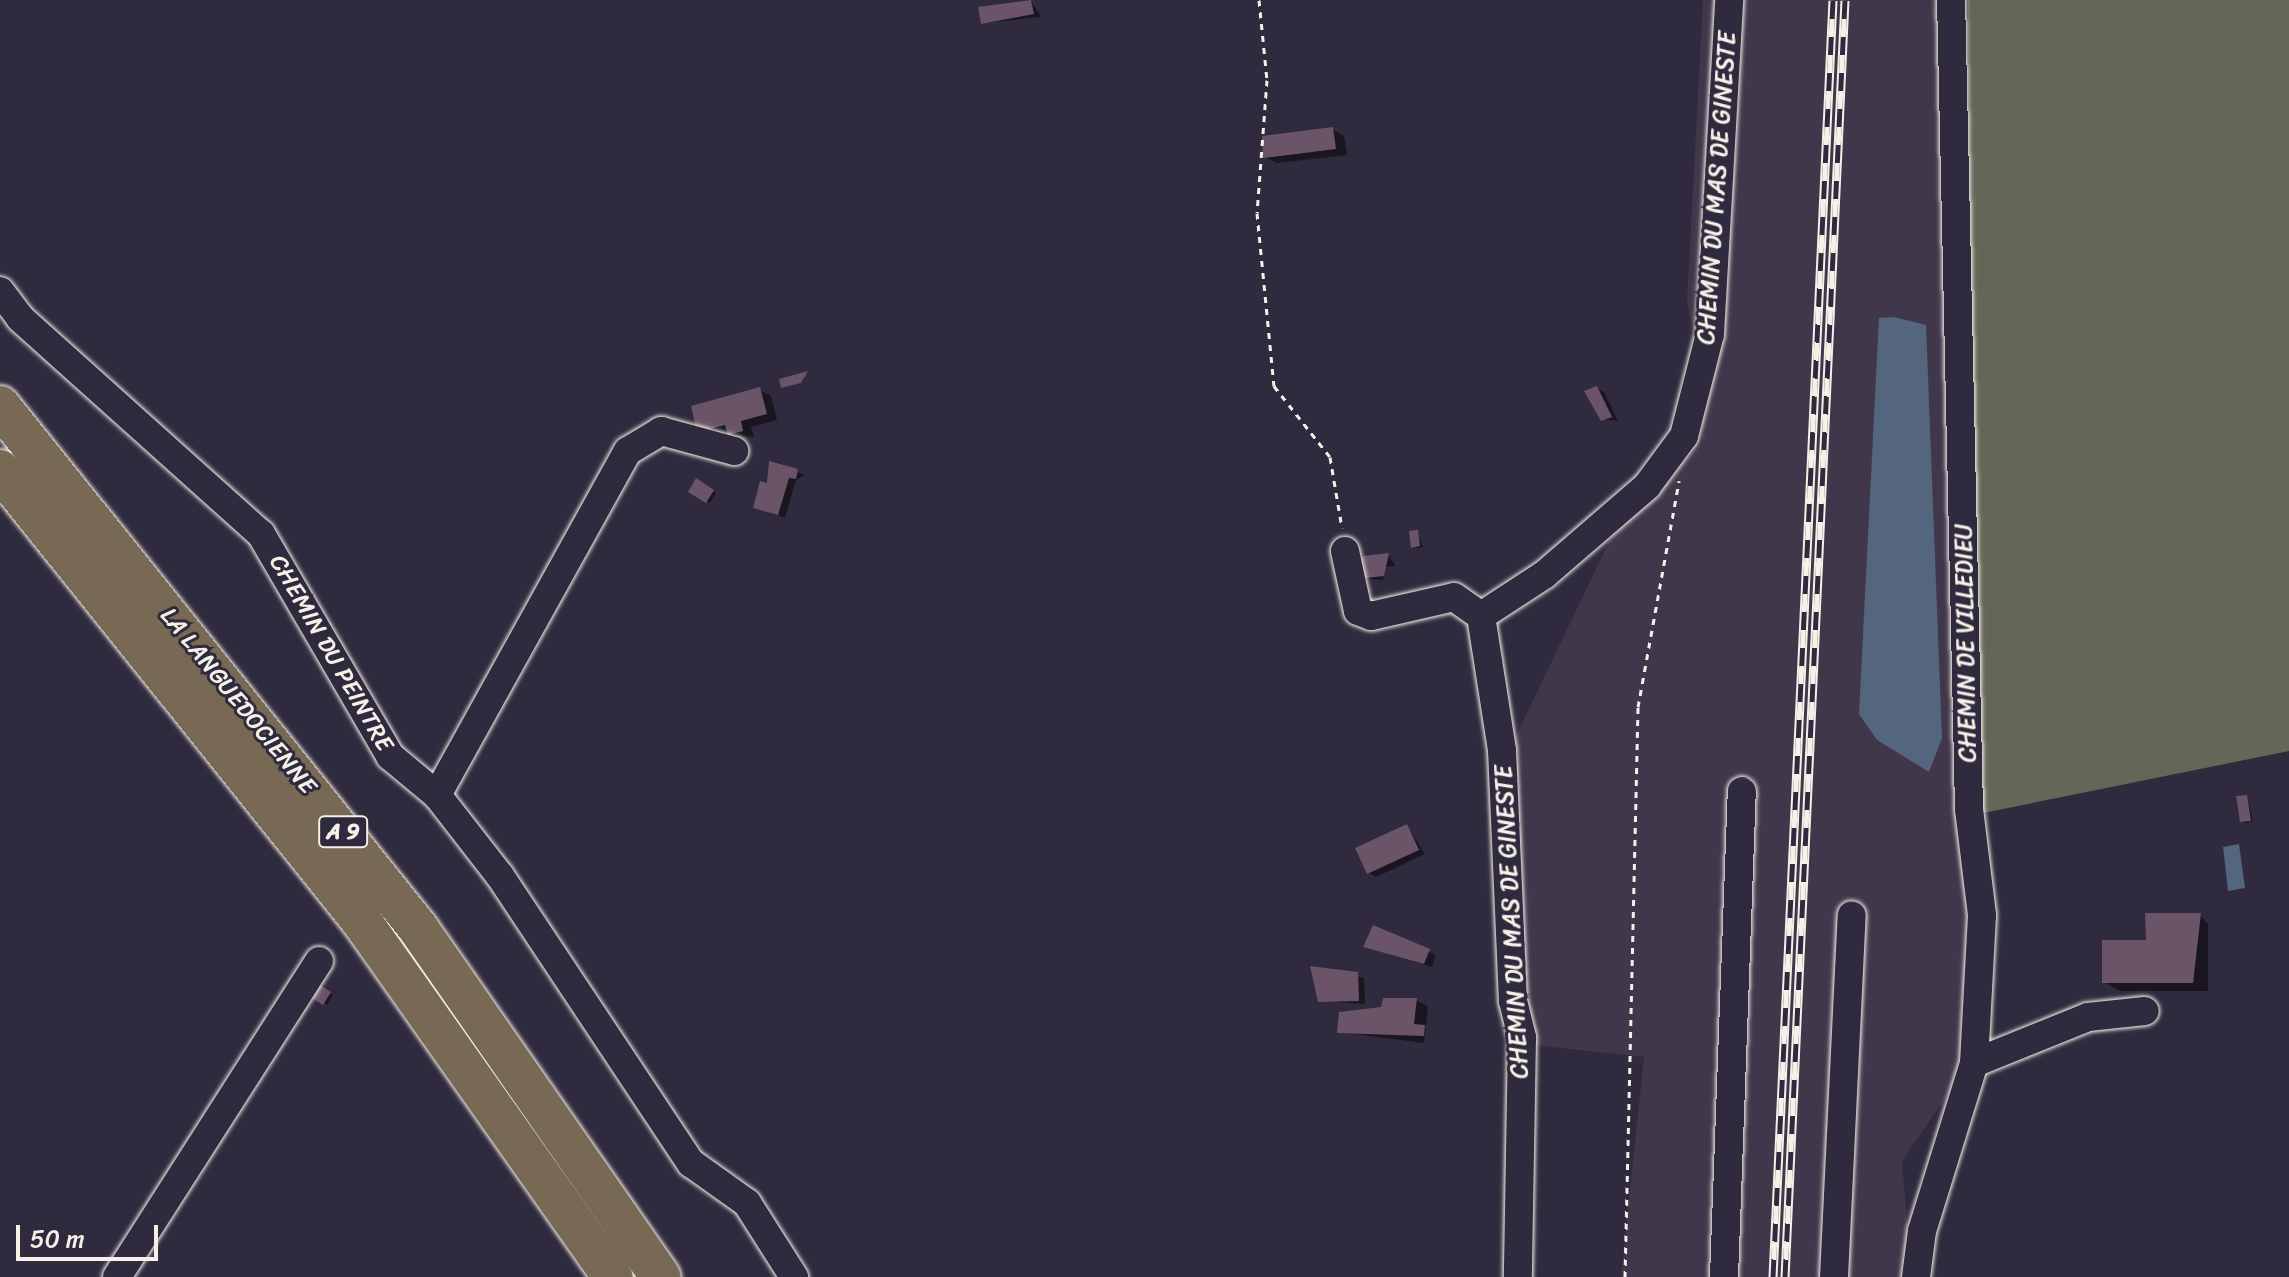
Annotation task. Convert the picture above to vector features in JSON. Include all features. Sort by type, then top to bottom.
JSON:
[{"type":"highway","name":"LA LANGUEDOCIENNE","points":[[0,406],[418,928],[661,1277]]},
{"type":"highway","name":"LA LANGUEDOCIENNE","points":[[0,470],[363,923],[613,1277]]},
{"type":"street","name":"CHEMIN DU MAS DE GINESTE","points":[[1518,1277],[1522,1038],[1513,1001],[1502,750],[1481,616],[1544,575],[1666,461],[1697,400],[1710,334],[1729,0]]},
{"type":"street","name":"CHEMIN DE VILLEDIEU","points":[[1916,1277],[1922,1231],[1974,1063],[1982,915],[1969,809],[1951,0]]},
{"type":"street","name":"CHEMIN DU PEINTRE","points":[[0,291],[20,318],[261,534],[390,756],[437,795],[500,876],[691,1163],[747,1203],[794,1277]]},
{"type":"street","points":[[437,795],[628,451],[661,431],[734,451]]},
{"type":"street","points":[[1345,551],[1358,611],[1371,616],[1454,597],[1481,616]]},
{"type":"street","points":[[1724,1277],[1742,791]]},
{"type":"street","points":[[1834,1277],[1852,915]]},
{"type":"street","points":[[117,1277],[319,961]]},
{"type":"street","points":[[1974,1063],[2088,1017],[2145,1011]]},
{"type":"path","points":[[1259,0],[1267,80],[1257,213],[1274,386],[1330,457],[1345,551]]},
{"type":"path","points":[[1625,1277],[1638,707],[1678,496],[1666,461]]},
{"type":"shaded area","points":[[1703,0],[1942,0],[1971,1061],[1902,1161],[1912,1277],[1621,1277],[1644,1057],[1523,1044],[1505,759],[1617,525],[1702,444],[1704,387],[1687,301]]},
{"type":"green space","points":[[1968,0],[2289,0],[2289,751],[1983,813],[1974,796]]},
{"type":"water","points":[[1894,317],[1926,325],[1942,738],[1929,772],[1877,740],[1859,714],[1879,318]]},
{"type":"water","points":[[2239,844],[2245,888],[2228,891],[2223,847]]},
{"type":"building","points":[[1031,0],[1034,14],[981,24],[978,7]]},
{"type":"building","points":[[1333,127],[1336,149],[1263,158],[1262,136]]},
{"type":"building","points":[[808,371],[801,383],[781,388],[779,379]]},
{"type":"building","points":[[1597,386],[1612,417],[1601,421],[1584,391]]},
{"type":"building","points":[[760,387],[767,414],[741,421],[743,431],[728,435],[725,425],[697,432],[691,406]]},
{"type":"building","points":[[769,461],[798,469],[796,479],[789,478],[778,515],[753,508],[760,481],[767,483]]},
{"type":"building","points":[[696,478],[714,490],[706,503],[688,492]]},
{"type":"building","points":[[1418,530],[1420,546],[1411,548],[1409,531]]},
{"type":"building","points":[[1389,553],[1384,576],[1357,579],[1363,556]]},
{"type":"building","points":[[2247,795],[2251,821],[2240,822],[2236,796]]},
{"type":"building","points":[[1407,824],[1419,850],[1367,874],[1355,848]]},
{"type":"building","points":[[2145,913],[2201,913],[2193,983],[2102,983],[2102,940],[2146,940]]},
{"type":"building","points":[[1373,925],[1430,949],[1424,964],[1363,947]]},
{"type":"building","points":[[1310,966],[1358,972],[1359,1001],[1318,1002]]},
{"type":"building","points":[[318,984],[331,992],[323,1005],[310,997]]},
{"type":"building","points":[[1383,998],[1417,998],[1414,1024],[1425,1025],[1424,1036],[1337,1033],[1339,1012],[1381,1007]]},
{"type":"railway","points":[[1773,1277],[1833,0]]},
{"type":"railway","points":[[1785,1277],[1845,0]]}]
